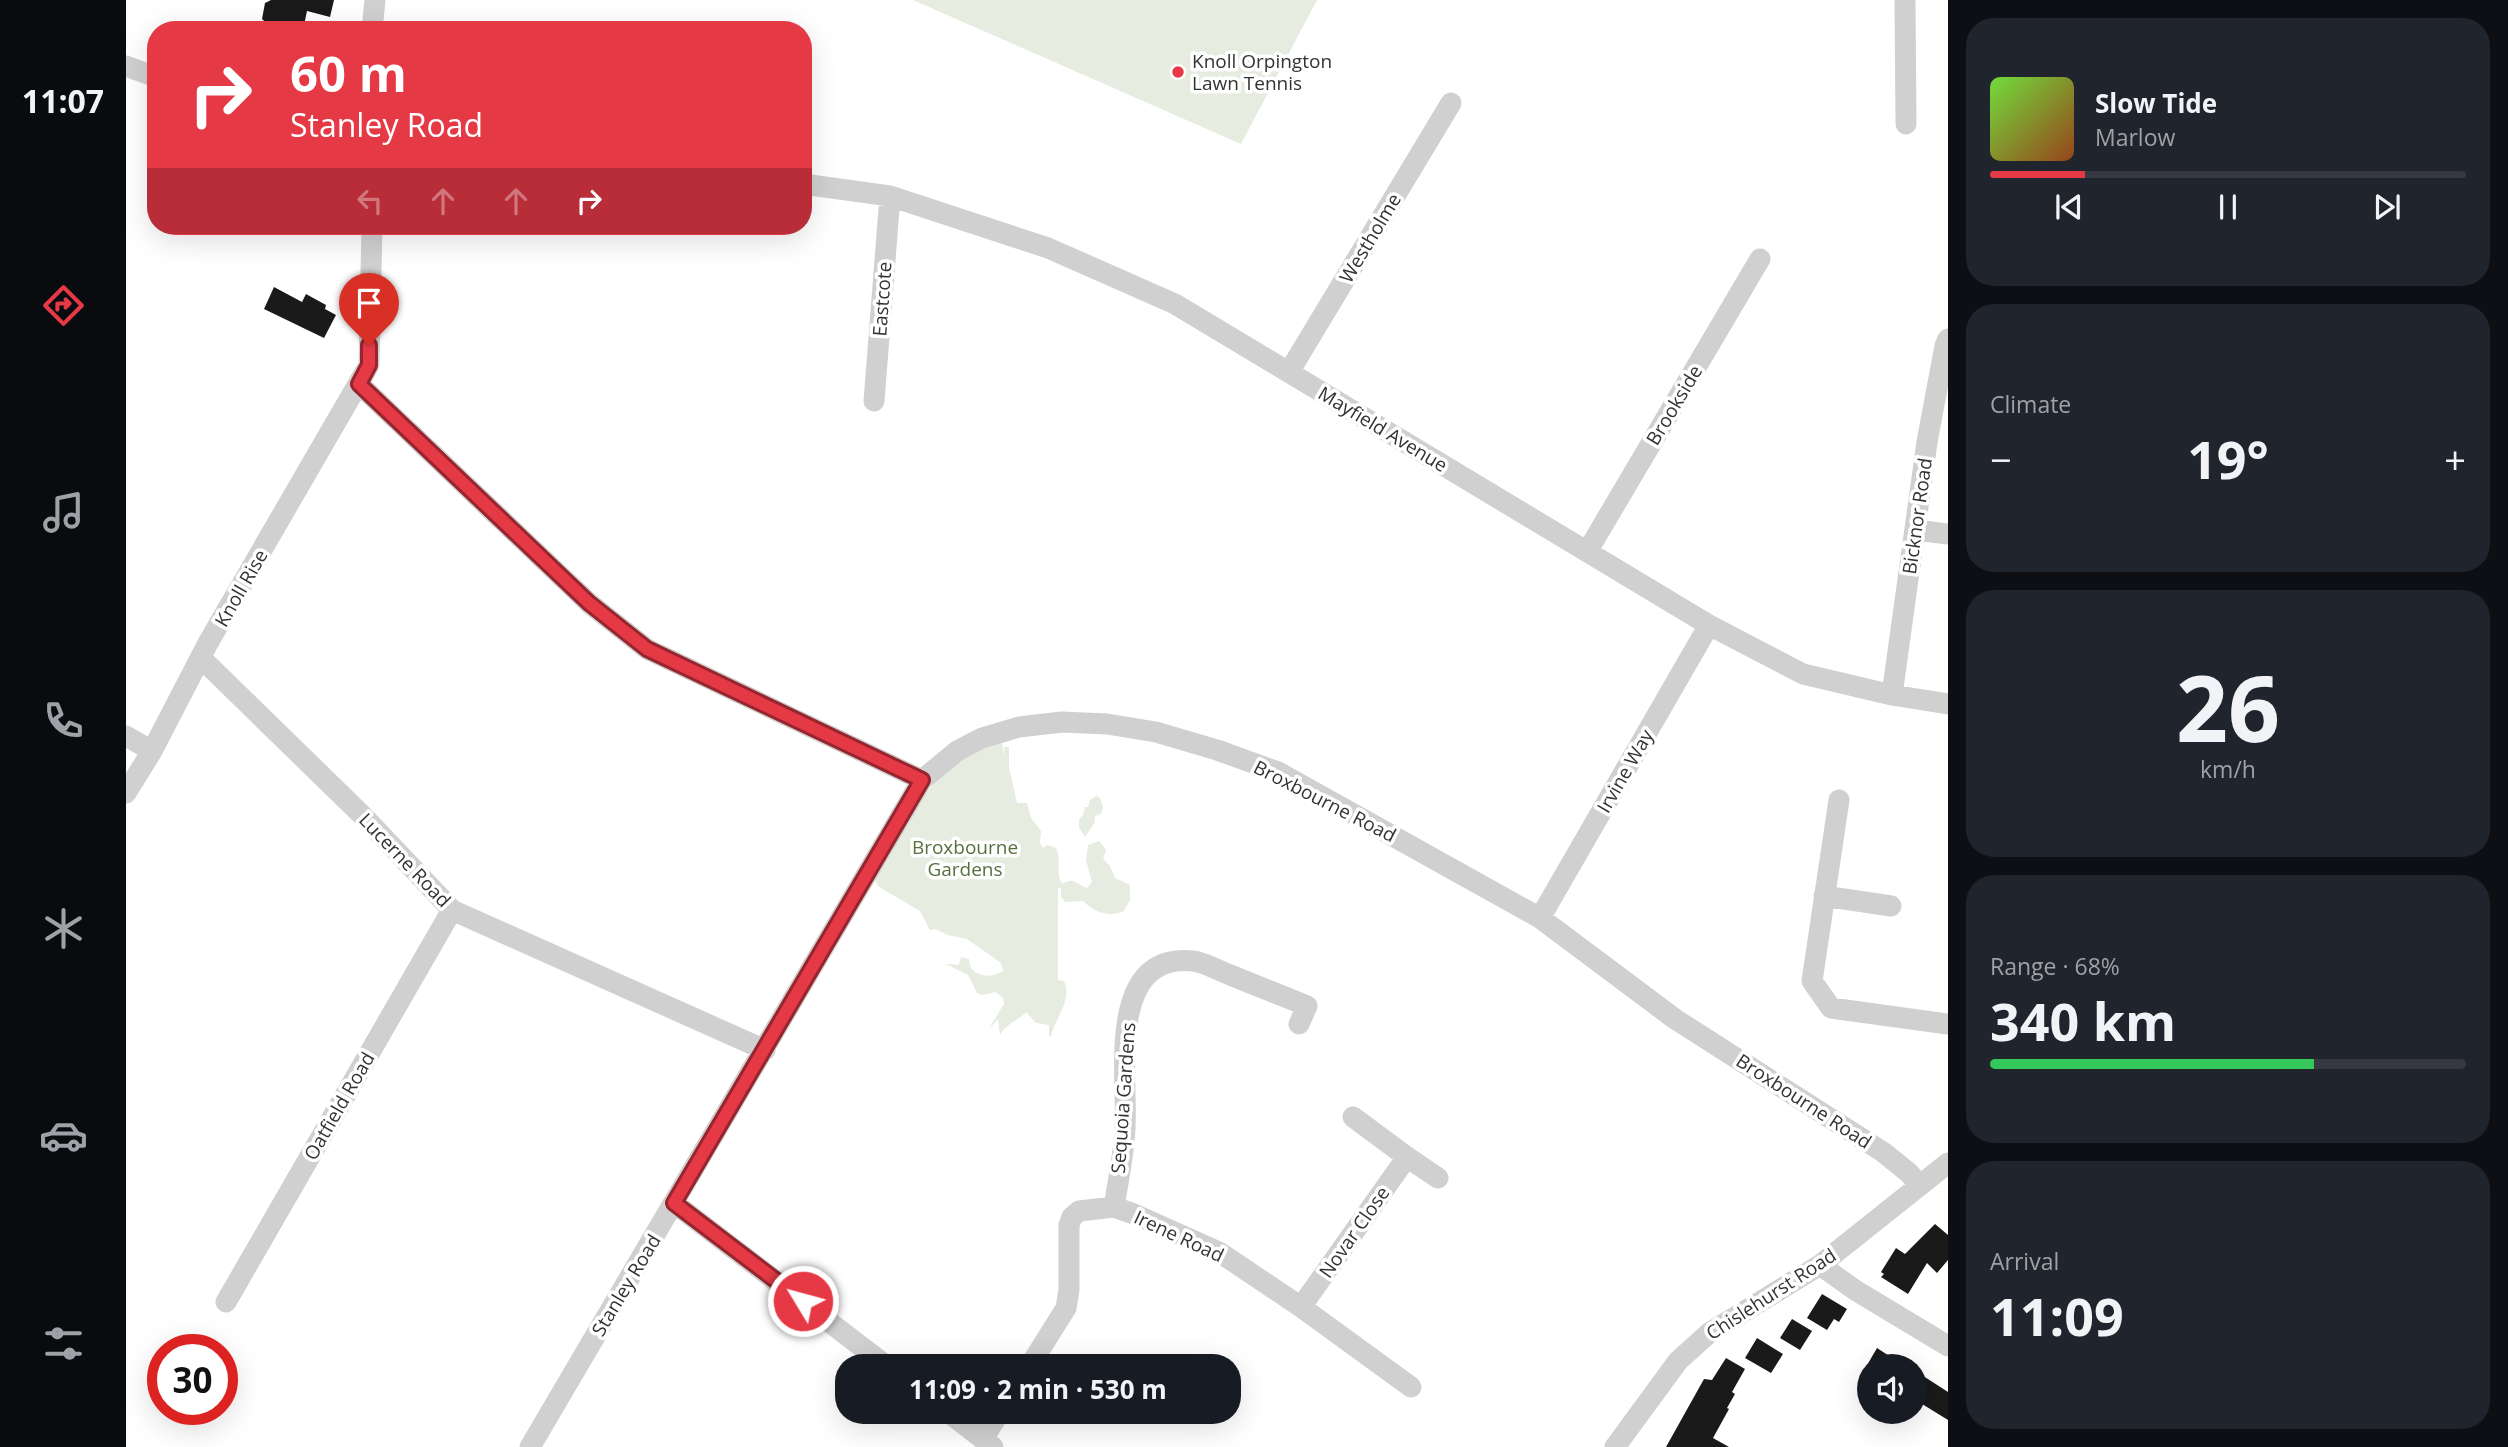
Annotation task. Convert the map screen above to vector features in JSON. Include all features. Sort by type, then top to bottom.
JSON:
[{"type":"street","points":[[373,21],[375,0]]},
{"type":"street","points":[[1905,0],[1906,124]]},
{"type":"street","points":[[126,66],[147,74]]},
{"type":"street","name":"Westholme","points":[[1289,373],[1451,103]]},
{"type":"street","name":"Mayfield Avenue","points":[[812,185],[890,196],[1048,248],[1175,304],[1709,625],[1803,674],[1892,695],[1948,704]]},
{"type":"street","name":"Eastcote","points":[[874,401],[890,196]]},
{"type":"street","name":"Knoll Rise","points":[[126,793],[152,751],[208,643],[369,365],[372,235]]},
{"type":"street","name":"Brookside","points":[[1587,552],[1760,259]]},
{"type":"street","name":"Bicknor Road","points":[[1892,695],[1916,530],[1938,443],[1945,346],[1948,339]]},
{"type":"street","points":[[359,384],[589,603],[647,649],[922,780]]},
{"type":"street","points":[[1916,530],[1948,534]]},
{"type":"street","name":"Irvine Way","points":[[1540,918],[1709,625]]},
{"type":"street","name":"Lucerne Road","points":[[202,659],[365,818],[452,910],[765,1050]]},
{"type":"street","name":"Broxbourne Road","points":[[922,780],[957,751],[995,733],[1062,722],[1086,722],[1156,732],[1278,772],[1540,918],[1675,1019],[1883,1152],[1919,1185]]},
{"type":"street","points":[[126,736],[152,751]]},
{"type":"street","name":"Stanley Road","points":[[530,1447],[922,780]]},
{"type":"street","points":[[1839,800],[1812,981],[1831,1008],[1948,1024]]},
{"type":"street","points":[[1824,896],[1891,906]]},
{"type":"street","name":"Oatfield Road","points":[[226,1302],[452,910]]},
{"type":"street","name":"Sequoia Gardens","points":[[1114,1208],[1125,1129],[1125,1042],[1129,1013],[1137,989],[1153,968],[1174,961],[1196,961],[1307,1006],[1299,1024]]},
{"type":"street","points":[[1353,1117],[1438,1178]]},
{"type":"street","name":"Novar Close","points":[[1301,1307],[1407,1157]]},
{"type":"street","name":"Chislehurst Road","points":[[1615,1447],[1660,1383],[1693,1346],[1709,1333],[1820,1265],[1948,1163]]},
{"type":"street","points":[[674,1203],[871,1354]]},
{"type":"street","name":"Irene Road","points":[[1037,1354],[1066,1308],[1069,1290],[1069,1225],[1072,1217],[1079,1211],[1114,1208],[1134,1214],[1219,1252],[1301,1307],[1411,1387]]},
{"type":"street","points":[[1820,1265],[1855,1290],[1948,1346]]},
{"type":"street","points":[[963,1424],[988,1445],[996,1424]]},
{"type":"green space","name":"Knoll Orpington Lawn Tennis","points":[[913,0],[1317,0],[1241,144]]},
{"type":"green space","name":"Broxbourne Gardens","points":[[1001,739],[1005,758],[1004,747],[1009,747],[1009,767],[1017,803],[1027,803],[1031,818],[1041,831],[1040,843],[1043,848],[1047,845],[1056,848],[1062,884],[1072,881],[1087,888],[1092,882],[1086,860],[1088,845],[1099,841],[1106,850],[1103,859],[1110,866],[1115,878],[1130,885],[1130,900],[1124,911],[1113,914],[1097,911],[1083,901],[1065,902],[1061,897],[1061,888],[1058,888],[1058,980],[1064,981],[1066,995],[1051,1036],[1049,1025],[1036,1023],[1026,1012],[1000,1035],[998,1019],[988,1030],[1004,1004],[1003,998],[996,992],[982,995],[977,993],[968,975],[946,964],[959,965],[961,957],[969,959],[976,973],[986,976],[1003,971],[1001,963],[967,939],[935,929],[930,930],[920,911],[879,887],[874,878],[916,807],[942,773],[956,761]]},
{"type":"green space","points":[[1096,796],[1100,798],[1103,808],[1101,814],[1095,816],[1095,822],[1085,837],[1079,827],[1079,819],[1090,800]]},
{"type":"building","points":[[271,0],[334,0],[330,17],[307,11],[305,21],[264,21],[262,19],[265,3]]},
{"type":"building","points":[[274,287],[302,302],[306,294],[326,305],[325,309],[336,315],[324,338],[264,309]]},
{"type":"building","points":[[1935,1224],[1948,1235],[1948,1260],[1937,1273],[1927,1263],[1908,1294],[1881,1277],[1884,1274],[1881,1272],[1896,1248],[1905,1254]]},
{"type":"building","points":[[1822,1294],[1847,1309],[1839,1322],[1834,1319],[1827,1330],[1807,1318]]},
{"type":"building","points":[[1792,1319],[1812,1331],[1800,1350],[1780,1338]]},
{"type":"building","points":[[1757,1338],[1783,1354],[1771,1373],[1745,1358]]},
{"type":"building","points":[[1877,1348],[1886,1354],[1874,1354]]},
{"type":"building","points":[[1726,1358],[1745,1369],[1732,1392],[1735,1394],[1727,1408],[1729,1409],[1713,1438],[1729,1447],[1666,1447],[1704,1379],[1712,1380]]},
{"type":"building","points":[[1927,1378],[1948,1392],[1948,1420],[1927,1407]]},
{"type":"place","name":"Knoll Orpington Lawn Tennis","points":[[1178,72]]},
{"type":"route","points":[[369,345],[369,365],[359,384],[589,603],[647,649],[922,780],[674,1203],[803,1301]]}]
